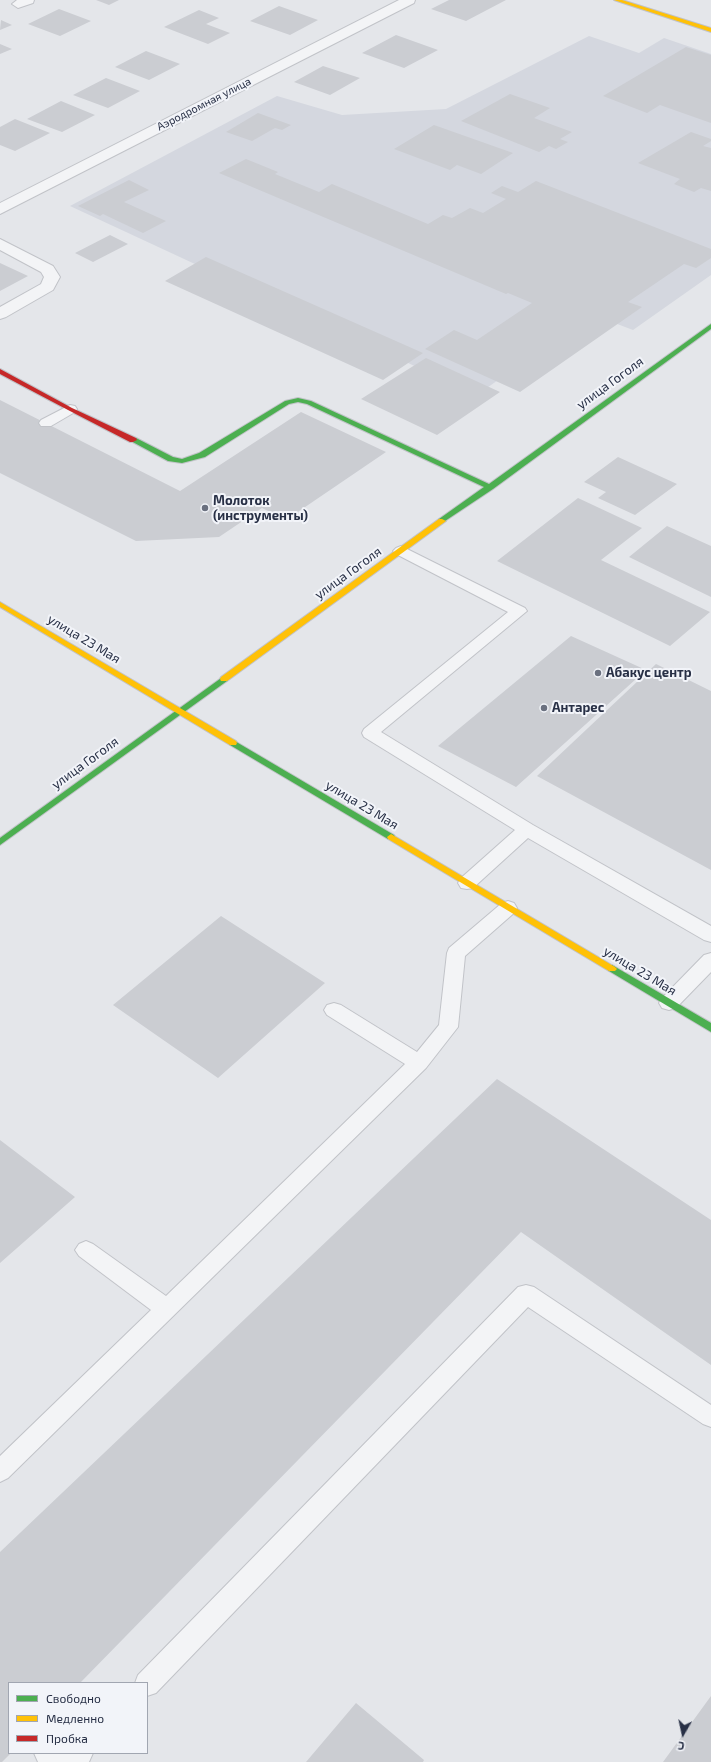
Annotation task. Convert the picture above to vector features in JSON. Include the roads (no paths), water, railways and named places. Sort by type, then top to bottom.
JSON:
[{"type":"main road","points":[[617,0],[711,30]]},
{"type":"main road","name":"улица Гоголя","points":[[0,842],[178,711],[711,326]]},
{"type":"main road","points":[[0,371],[70,409],[171,459],[182,461],[202,455],[287,402],[298,400],[309,402],[490,486]]},
{"type":"main road","name":"улица 23 Мая","points":[[0,604],[711,1028]]},
{"type":"street","name":"Аэродромная улица","points":[[0,209],[409,0]]},
{"type":"street","points":[[0,244],[47,269],[52,277],[47,288],[0,314]]},
{"type":"lane","points":[[46,423],[70,409]]},
{"type":"lane","points":[[401,551],[519,611],[370,733],[527,829],[711,935]]},
{"type":"lane","points":[[467,883],[527,829]]},
{"type":"lane","points":[[0,1471],[419,1063],[448,1027],[456,953],[508,908]]},
{"type":"lane","points":[[669,1003],[711,960]]},
{"type":"lane","points":[[334,1010],[419,1063]]},
{"type":"lane","points":[[86,1250],[167,1309]]},
{"type":"lane","points":[[148,1683],[526,1294],[711,1417]]},
{"type":"lane","points":[[47,1754],[56,1762]]},
{"type":"lane","points":[[72,1762],[79,1754]]},
{"type":"place","name":"Молоток (инструменты)","points":[[205,508]]},
{"type":"place","name":"Абакус центр","points":[[598,673]]},
{"type":"place","name":"Антарес","points":[[544,708]]}]
